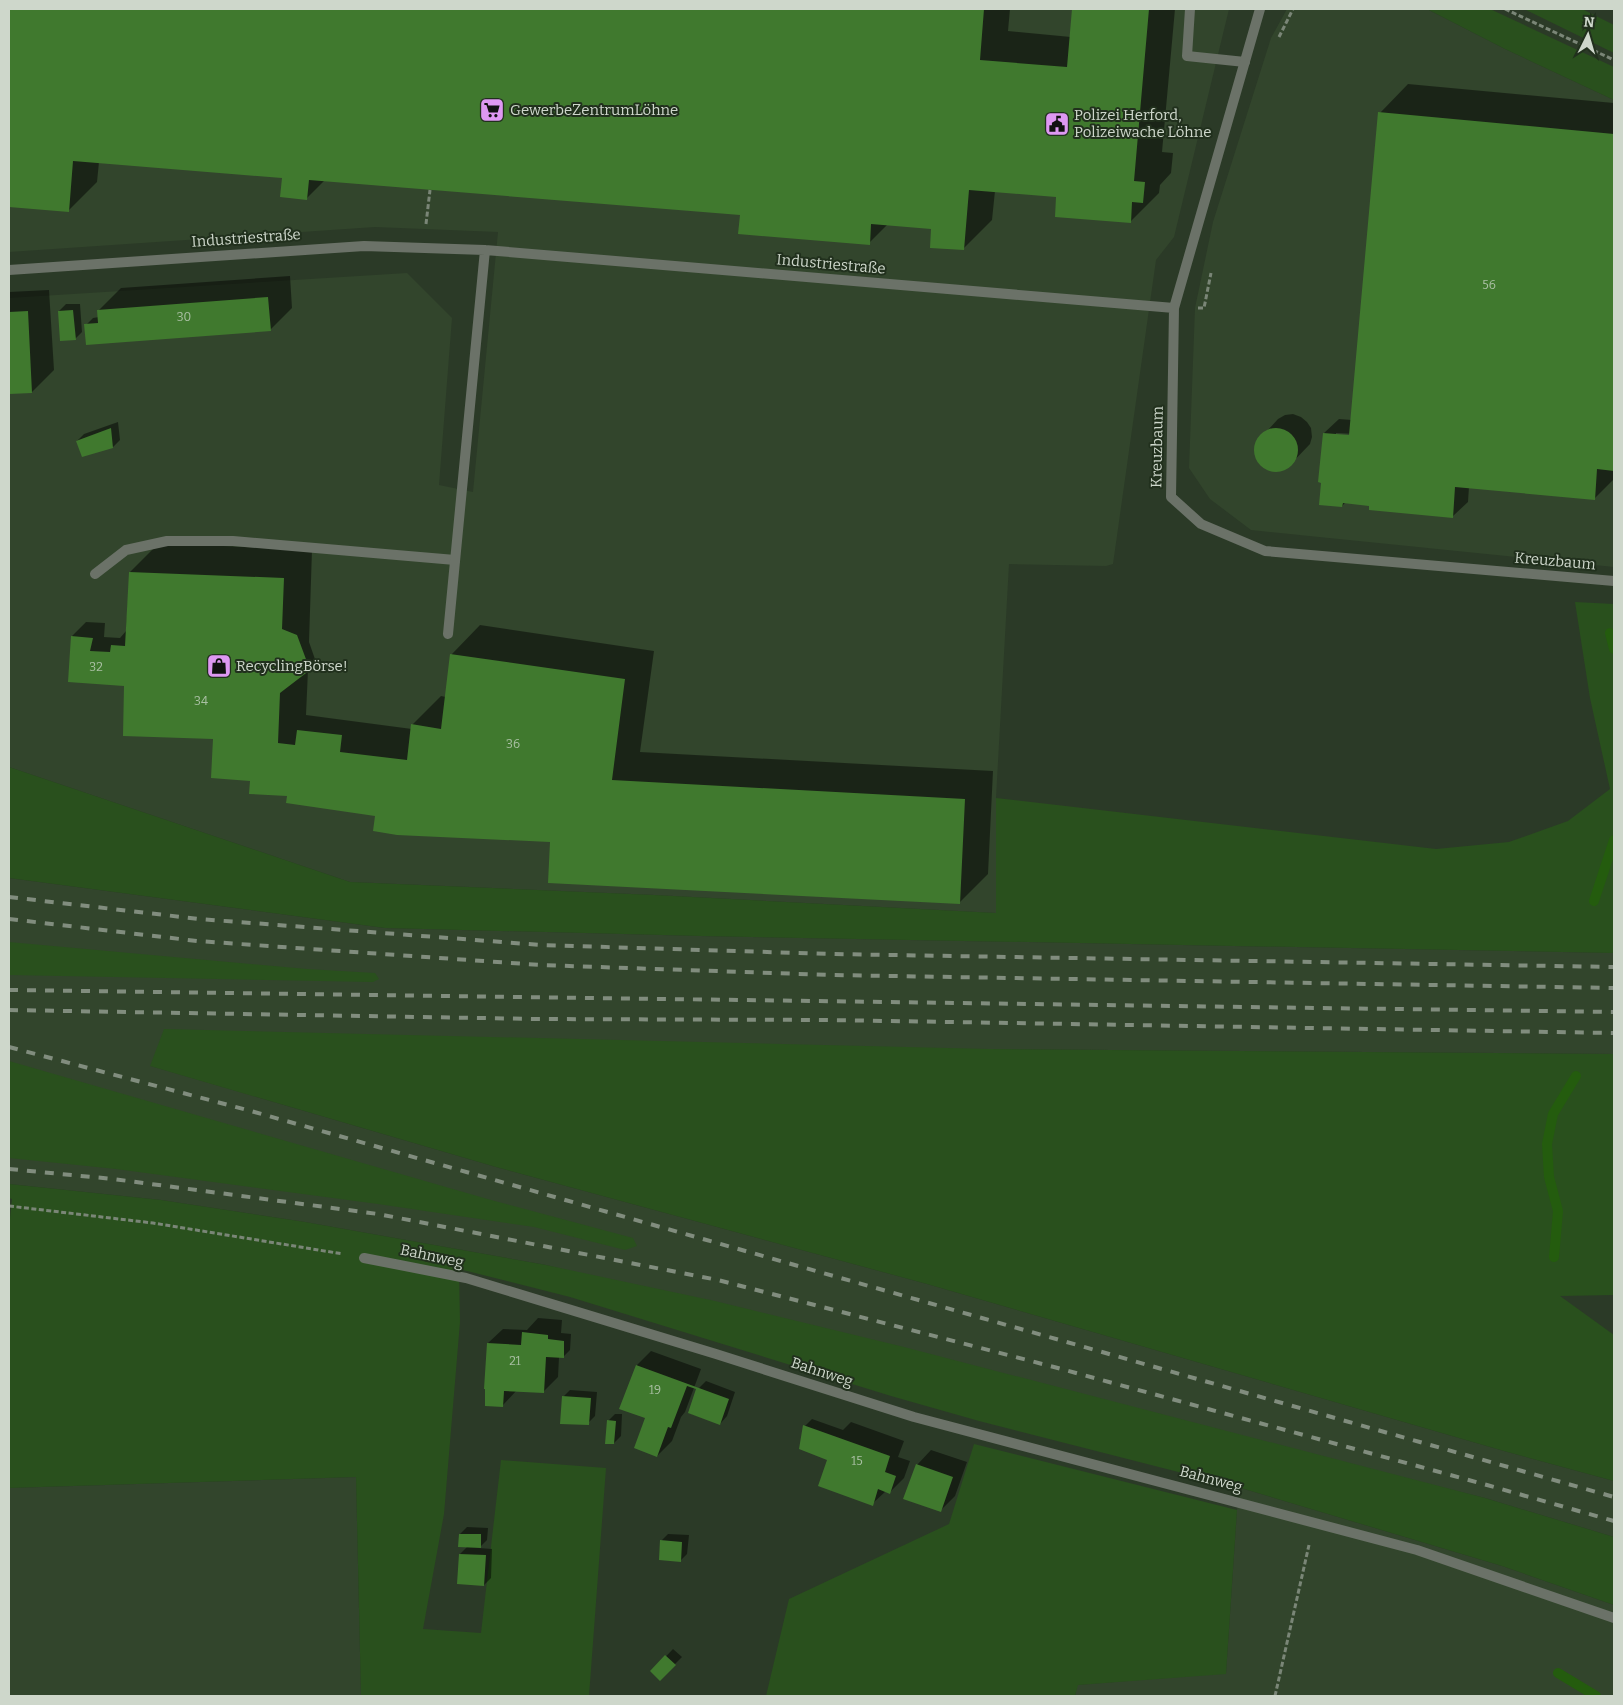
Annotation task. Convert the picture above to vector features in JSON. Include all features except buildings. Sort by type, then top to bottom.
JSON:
[{"type":"street","points":[[1190,9],[1188,56],[1245,62]]},
{"type":"street","name":"Kreuzbaum","points":[[1260,9],[1174,308],[1171,497],[1201,524],[1265,551],[1614,581]]},
{"type":"street","name":"Industriestraße","points":[[9,270],[364,246],[424,247],[486,250],[1174,308]]},
{"type":"street","points":[[448,634],[486,250]]},
{"type":"street","points":[[95,574],[126,550],[167,541],[233,541],[456,560]]},
{"type":"street","name":"Bahnweg","points":[[364,1258],[466,1278],[707,1351],[914,1417],[1417,1550],[1614,1618]]},
{"type":"path","points":[[1505,9],[1614,60]]},
{"type":"path","points":[[424,247],[430,190]]},
{"type":"path","points":[[9,1206],[153,1223],[364,1258]]},
{"type":"path","points":[[1275,1696],[1314,1522]]},
{"type":"shaded area","points":[[9,9],[1229,9],[1174,237],[1156,260],[1113,564],[1106,566],[1009,564],[996,798],[996,913],[654,895],[350,882],[9,767],[9,298],[407,273],[452,318],[439,485],[473,492],[498,232],[375,227],[9,252]]},
{"type":"shaded area","points":[[1287,9],[1427,9],[1505,49],[1614,100],[1614,567],[1251,530],[1210,499],[1189,468],[1195,308],[1213,222],[1271,38]]},
{"type":"shaded area","points":[[9,878],[385,928],[701,936],[1614,953],[1614,1054],[989,1049],[151,1066],[496,1167],[927,1284],[1614,1481],[1614,1537],[1485,1498],[546,1265],[305,1222],[161,1200],[9,1184]]},
{"type":"shaded area","points":[[356,1477],[361,1696],[9,1696],[9,1488]]},
{"type":"shaded area","points":[[1241,1488],[1502,1566],[1614,1605],[1614,1696],[1075,1696],[1077,1685],[1226,1673],[1237,1510]]},
{"type":"green space","points":[[1427,9],[1490,9],[1614,67],[1614,100],[1505,49]]},
{"type":"green space","points":[[1524,9],[1582,9],[1614,25],[1614,53]]},
{"type":"green space","points":[[1575,602],[1614,604],[1614,953],[701,936],[385,928],[9,878],[9,767],[350,882],[654,895],[996,913],[996,798],[1436,849],[1509,842],[1568,821],[1610,789],[1590,698]]},
{"type":"green space","points":[[9,942],[307,969],[375,973],[379,979],[373,982],[9,975]]},
{"type":"green space","points":[[164,1029],[989,1049],[1614,1054],[1614,1295],[1560,1296],[1614,1335],[1614,1481],[927,1284],[496,1167],[150,1066]]},
{"type":"green space","points":[[9,1061],[491,1200],[633,1238],[637,1246],[625,1250],[534,1227],[378,1204],[116,1169],[9,1158]]},
{"type":"green space","points":[[9,1184],[161,1200],[305,1222],[546,1265],[715,1301],[904,1347],[1485,1498],[1614,1537],[1614,1605],[1502,1566],[1241,1488],[979,1421],[891,1396],[570,1297],[459,1269],[460,1322],[444,1514],[423,1629],[481,1633],[501,1460],[606,1468],[589,1696],[361,1696],[356,1477],[9,1488],[9,1228],[12,1199],[9,1198]]},
{"type":"green space","points":[[974,1444],[1237,1510],[1226,1674],[1078,1685],[1075,1696],[766,1696],[789,1599],[949,1524]]},
{"type":"waterway","points":[[1610,633],[1614,649]]},
{"type":"waterway","points":[[1594,901],[1614,840]]},
{"type":"waterway","points":[[1554,1257],[1558,1211],[1549,1177],[1547,1144],[1553,1114],[1576,1076]]},
{"type":"waterway","points":[[1558,1673],[1596,1696]]},
{"type":"railway","points":[[9,897],[199,919],[541,945],[832,954],[1614,967]]},
{"type":"railway","points":[[9,919],[197,941],[540,965],[831,975],[1614,988]]},
{"type":"railway","points":[[9,990],[1614,1012]]},
{"type":"railway","points":[[9,1010],[538,1019],[829,1020],[1614,1033]]},
{"type":"railway","points":[[9,1047],[251,1111],[1614,1497]]},
{"type":"railway","points":[[9,1169],[113,1179],[378,1214],[718,1280],[1054,1367],[1614,1521]]},
{"type":"place","name":"GewerbeZentrumLöhne","points":[[492,110]]},
{"type":"place","name":"Polizei Herford, Polizeiwache Löhne","points":[[1057,124]]},
{"type":"place","name":"RecyclingBörse!","points":[[219,666]]}]
